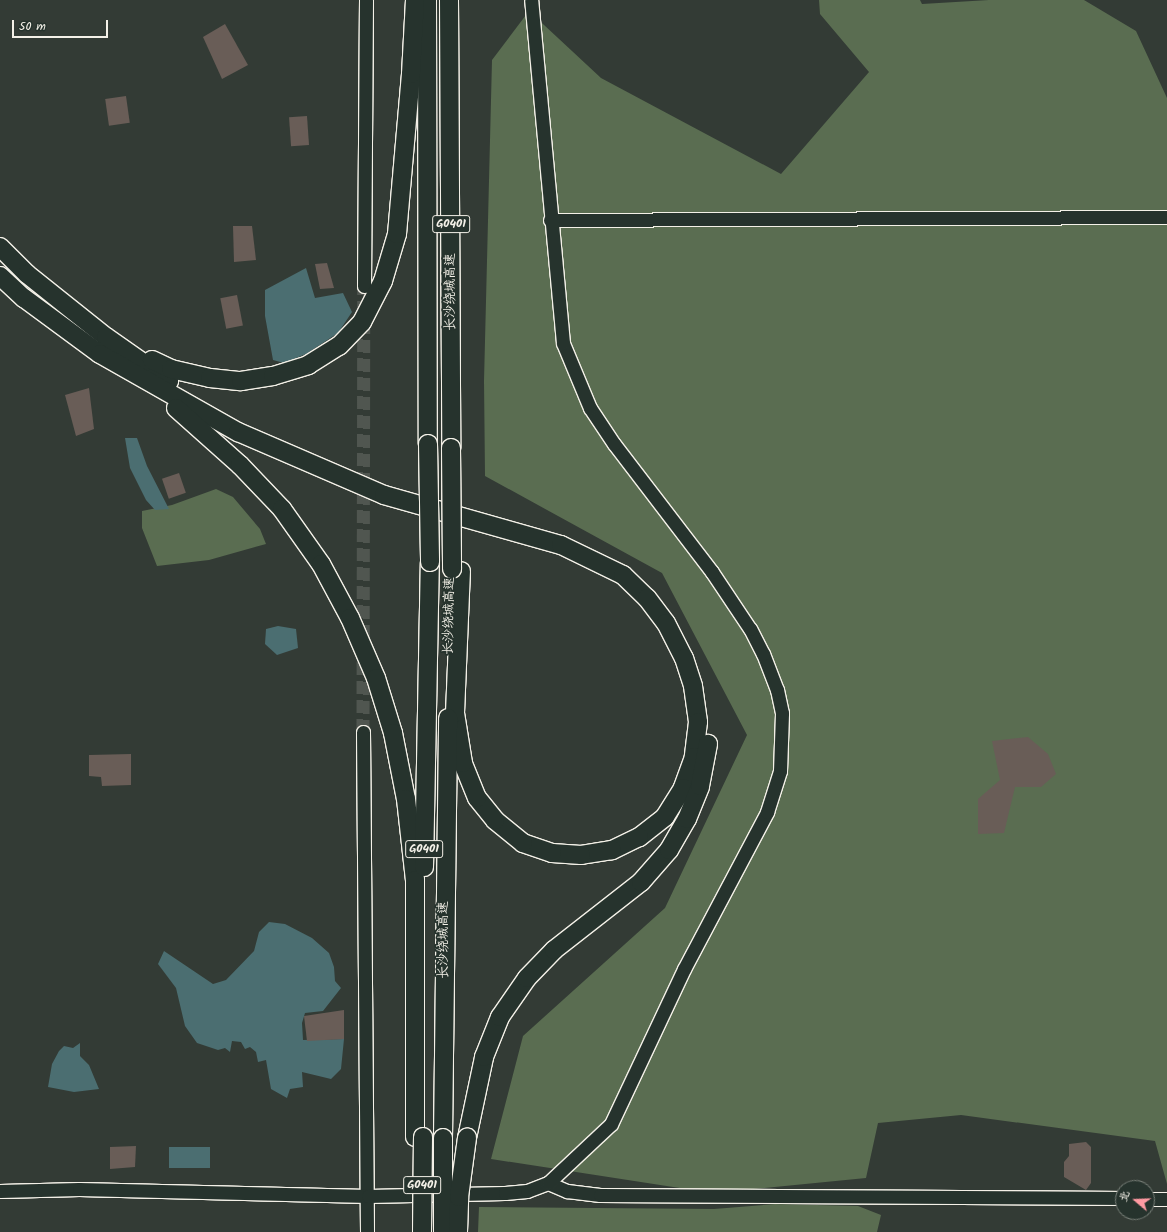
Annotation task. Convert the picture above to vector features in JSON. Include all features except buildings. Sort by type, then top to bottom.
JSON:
[{"type":"highway","points":[[106,338],[171,369],[210,378],[241,381],[273,376],[308,365],[339,346],[362,322],[382,281],[397,234],[411,82],[415,0]]},
{"type":"highway","name":"长沙绕城高速","points":[[419,1137],[424,802],[430,562],[428,444],[427,0]]},
{"type":"highway","name":"长沙绕城高速","points":[[443,1232],[445,840],[456,570],[456,450],[451,292],[449,0]]},
{"type":"highway","points":[[0,247],[27,274],[106,338],[159,375],[211,405],[339,465],[405,490],[562,534],[599,550],[629,568],[653,589],[679,622],[698,664],[707,704],[708,744],[700,786],[687,819],[669,850],[641,882],[554,950],[527,978],[500,1017],[484,1057],[467,1138],[459,1197],[458,1232]]},
{"type":"highway","points":[[0,276],[24,298],[189,419],[240,465],[282,509],[321,564],[350,618],[376,678],[393,733],[404,792],[415,880],[421,1232]]},
{"type":"highway","points":[[116,364],[238,432],[312,466],[384,496],[561,545],[623,575],[647,598],[666,623],[684,658],[693,686],[698,722],[694,757],[683,788],[664,817],[639,837],[612,850],[581,855],[552,853],[523,843],[495,820],[477,798],[463,763],[455,713],[456,570]]},
{"type":"street","points":[[364,286],[366,0]]},
{"type":"street","points":[[0,1190],[80,1189],[368,1196],[505,1193],[527,1191],[548,1183],[611,1124],[684,969],[767,812],[780,771],[782,713],[777,690],[750,629],[712,572],[614,444],[590,408],[563,343],[550,220],[531,0]]},
{"type":"street","points":[[550,220],[1167,217]]},
{"type":"street","points":[[363,732],[368,1196],[367,1232]]},
{"type":"street","points":[[548,1183],[567,1191],[600,1195],[1115,1198]]},
{"type":"street","points":[[1155,1199],[1167,1199]]},
{"type":"green space","points":[[819,0],[920,0],[922,4],[989,0],[1084,0],[1136,31],[1167,98],[1167,1184],[1155,1141],[961,1115],[878,1123],[866,1178],[712,1193],[491,1159],[523,1036],[665,908],[747,735],[662,573],[485,476],[484,381],[492,60],[529,11],[601,78],[781,174],[869,72],[820,14]]},
{"type":"green space","points":[[216,489],[233,497],[260,529],[266,544],[209,560],[157,566],[142,528],[142,511],[172,505]]},
{"type":"green space","points":[[775,1204],[858,1206],[881,1215],[877,1232],[478,1232],[479,1207],[714,1209]]},
{"type":"water","points":[[306,268],[315,298],[343,293],[352,312],[338,333],[306,354],[284,363],[273,360],[265,316],[265,290]]},
{"type":"water","points":[[125,438],[137,438],[147,466],[169,509],[155,510],[146,500],[130,468]]},
{"type":"water","points":[[278,626],[296,629],[298,648],[277,655],[265,644],[266,629]]},
{"type":"water","points":[[269,922],[285,924],[312,938],[329,953],[334,967],[335,981],[341,988],[323,1011],[305,1013],[302,1023],[303,1040],[344,1039],[341,1069],[331,1079],[302,1072],[303,1087],[290,1089],[287,1098],[271,1089],[266,1060],[258,1062],[256,1052],[250,1047],[245,1049],[241,1042],[232,1041],[230,1052],[225,1048],[218,1050],[197,1043],[185,1026],[176,988],[158,964],[164,951],[213,984],[226,980],[254,951],[259,932]]},
{"type":"water","points":[[80,1043],[80,1056],[89,1065],[99,1089],[74,1092],[48,1087],[52,1064],[59,1051],[64,1046],[73,1048]]},
{"type":"water","points":[[169,1147],[210,1147],[210,1168],[169,1168]]},
{"type":"tunnel","points":[[363,732],[364,286]]}]
